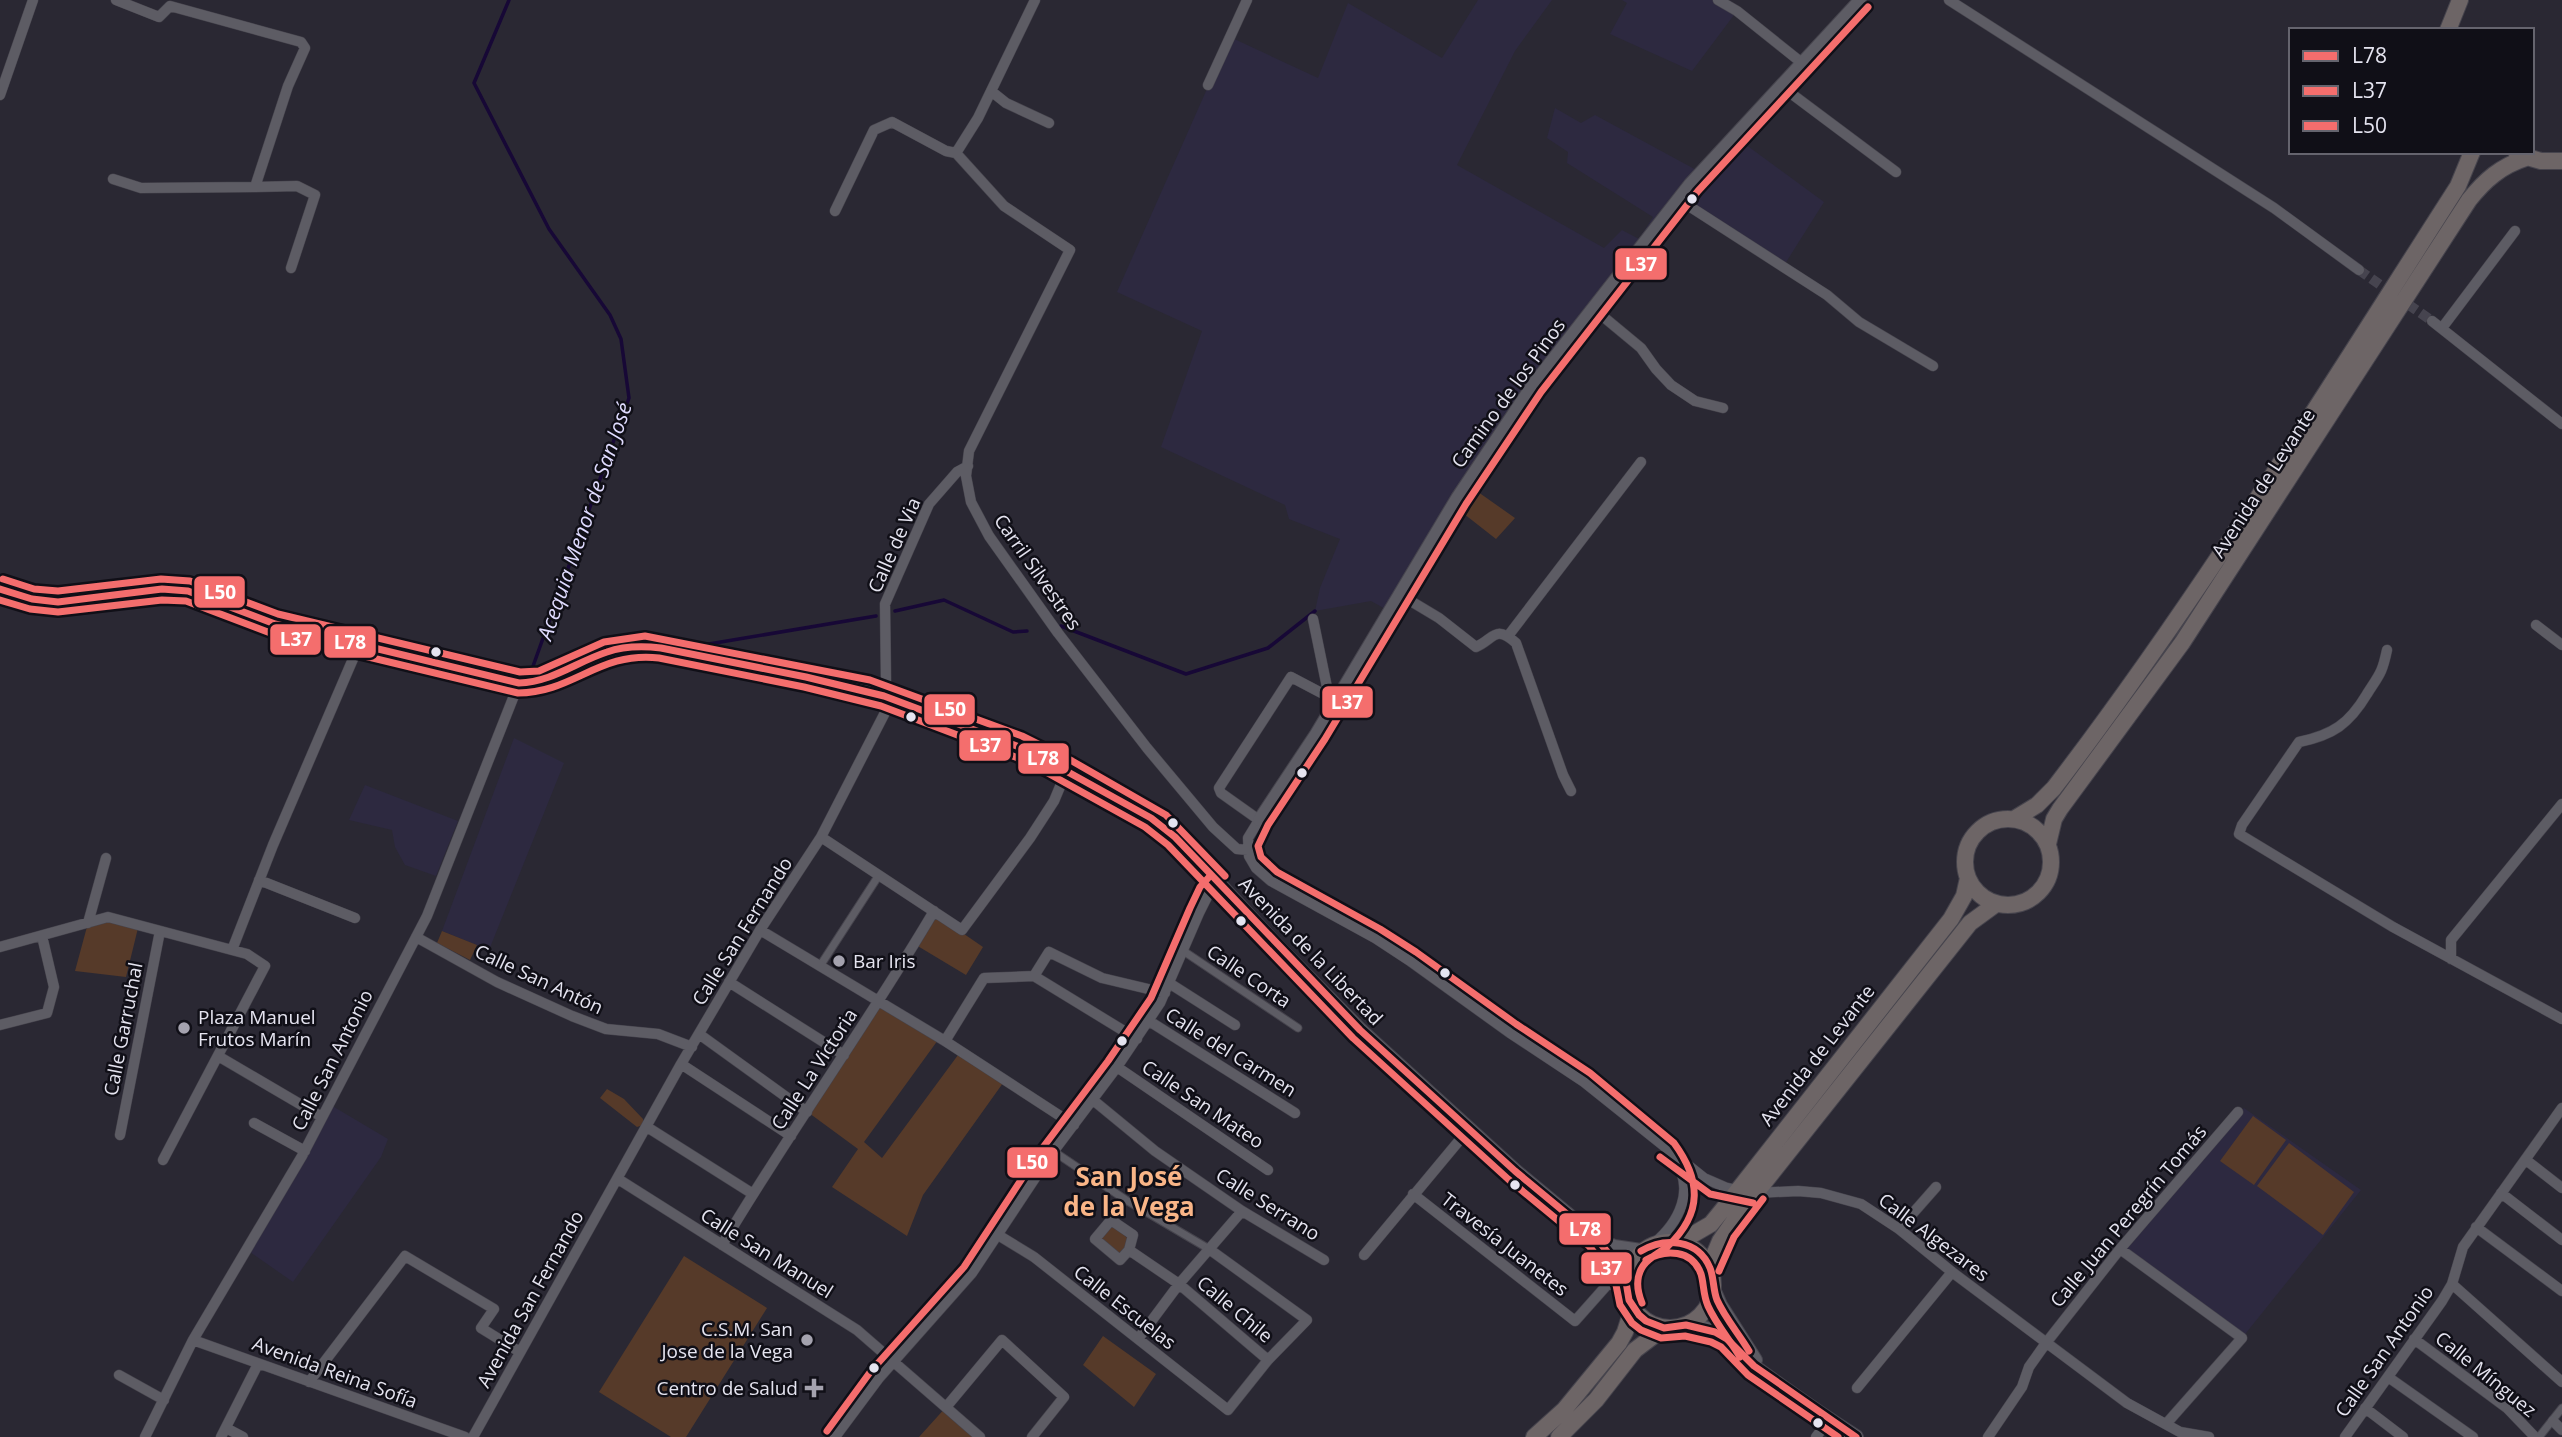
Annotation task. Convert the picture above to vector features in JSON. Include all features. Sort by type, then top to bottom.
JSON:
[{"type":"main road","points":[[2449,28],[2460,0]]},
{"type":"main road","name":"Avenida de Levante","points":[[2014,818],[2037,806],[2054,789],[2168,633],[2241,525],[2458,186],[2471,154]]},
{"type":"main road","points":[[2519,155],[2562,161]]},
{"type":"main road","name":"Avenida de Levante","points":[[2048,844],[2054,819],[2060,809],[2182,643],[2469,200],[2490,176],[2519,155]]},
{"type":"main road","name":"Avenida de la Libertad","points":[[0,589],[58,602],[162,589],[188,591],[275,624],[519,683],[542,681],[614,650],[652,647],[806,677],[888,697],[1018,746],[1067,770],[1160,824],[1344,1014],[1468,1130],[1597,1239],[1609,1252],[1629,1294]]},
{"type":"main road","points":[[2014,818],[2031,825],[2048,844],[2051,868],[2041,890],[2021,903],[1996,904],[1982,897],[1968,878],[1965,856],[1973,835],[1992,821],[2014,818]]},
{"type":"main road","name":"Avenida de Levante","points":[[1680,1242],[1710,1224],[1738,1191],[1951,919],[1964,896],[1968,878]]},
{"type":"main road","name":"Avenida de Levante","points":[[1709,1267],[1725,1232],[1755,1193],[1975,918],[1996,904]]},
{"type":"main road","name":"Avenida de la Libertad","points":[[1597,1239],[1614,1247],[1647,1248]]},
{"type":"main road","points":[[1534,1437],[1564,1410],[1619,1343],[1625,1332],[1631,1265],[1647,1248],[1671,1241],[1680,1242],[1700,1254],[1709,1267],[1713,1289],[1720,1305],[1767,1375]]},
{"type":"main road","points":[[1686,1325],[1704,1311],[1713,1289]]},
{"type":"main road","points":[[1629,1294],[1646,1321],[1664,1328]]},
{"type":"main road","points":[[1559,1437],[1596,1399],[1634,1350],[1664,1328],[1686,1325],[1708,1329],[1721,1335],[1745,1359],[1856,1437]]},
{"type":"street","points":[[0,95],[33,0]]},
{"type":"street","points":[[116,0],[159,17],[170,6],[301,42],[305,48],[288,86],[256,187]]},
{"type":"street","points":[[835,211],[874,130],[892,122],[946,151],[956,153],[978,118],[1035,0]]},
{"type":"street","points":[[1208,85],[1247,0]]},
{"type":"street","points":[[1718,0],[1737,10],[1802,63]]},
{"type":"street","name":"Camino de los Pinos","points":[[1248,850],[1248,838],[1511,415],[1700,172],[1860,0]]},
{"type":"street","points":[[1949,0],[2274,208],[2358,270]]},
{"type":"street","points":[[1781,86],[1896,172]]},
{"type":"street","points":[[990,92],[1006,103],[1049,123]]},
{"type":"street","name":"Carril Silvestres","points":[[956,153],[1004,206],[1070,250],[969,452],[966,476],[971,502],[989,536],[1058,633],[1196,808],[1237,849],[1248,850]]},
{"type":"street","points":[[113,179],[141,188],[297,186],[315,195],[290,268]]},
{"type":"street","points":[[1678,199],[1828,295],[1859,322],[1933,366]]},
{"type":"street","points":[[2442,328],[2515,231]]},
{"type":"street","points":[[1594,309],[1641,348],[1671,385],[1695,401],[1723,408]]},
{"type":"street","points":[[2432,321],[2562,424]]},
{"type":"street","points":[[1508,636],[1641,462]]},
{"type":"street","name":"Calle de Via","points":[[888,697],[885,604],[929,504],[957,472],[968,466]]},
{"type":"street","points":[[1399,594],[1439,618],[1476,647],[1489,636],[1498,633],[1508,636],[1516,643],[1571,791]]},
{"type":"street","points":[[1313,619],[1333,699]]},
{"type":"street","points":[[2536,625],[2562,645]]},
{"type":"street","points":[[232,950],[359,645]]},
{"type":"street","points":[[2388,650],[2382,674],[2358,711],[2322,737],[2299,742],[2242,825],[2239,834],[2381,920],[2562,1019]]},
{"type":"street","points":[[1259,820],[1221,793],[1219,788],[1291,677],[1333,699]]},
{"type":"street","name":"Calle San Antonio","points":[[145,1437],[193,1340],[305,1151],[427,916],[519,683]]},
{"type":"street","name":"Calle San Fernando","points":[[618,1179],[729,982],[821,837],[888,697]]},
{"type":"street","points":[[821,837],[962,930],[1030,838],[1054,801],[1067,770]]},
{"type":"street","points":[[2451,959],[2451,940],[2562,804]]},
{"type":"street","name":"Calle Algezares","points":[[1248,850],[1252,863],[1271,881],[1375,938],[1510,1033],[1574,1074],[1704,1178],[1738,1191],[1798,1191],[1841,1197],[1861,1205],[1899,1229],[2127,1403],[2180,1432],[2208,1437]]},
{"type":"street","points":[[88,923],[106,858]]},
{"type":"street","points":[[820,966],[879,875]]},
{"type":"street","points":[[259,880],[355,918]]},
{"type":"street","points":[[835,1437],[894,1360],[964,1282],[1053,1151],[1137,1039],[1167,988],[1206,899],[1218,883]]},
{"type":"street","name":"Calle La Victoria","points":[[722,1245],[880,1001],[934,911]]},
{"type":"street","points":[[0,947],[108,917],[247,954],[265,966],[163,1160]]},
{"type":"street","points":[[760,930],[945,1041],[1074,1125]]},
{"type":"street","name":"Calle Garruchal","points":[[120,1135],[160,931]]},
{"type":"street","points":[[0,1026],[47,1013],[54,987],[42,936]]},
{"type":"street","name":"Calle San Antón","points":[[416,937],[498,982],[572,1016],[606,1029],[658,1034],[692,1046]]},
{"type":"street","name":"Calle Corta","points":[[1182,950],[1298,1027]]},
{"type":"street","points":[[1034,976],[1049,952],[1102,978],[1167,988],[1235,1025]]},
{"type":"street","points":[[945,1041],[984,978],[1034,976],[1137,1039]]},
{"type":"street","points":[[729,982],[844,1055]]},
{"type":"street","name":"Calle del Carmen","points":[[1149,1021],[1295,1113]]},
{"type":"street","points":[[699,1034],[807,1112]]},
{"type":"street","points":[[218,1056],[322,1117]]},
{"type":"street","points":[[681,1064],[791,1136]]},
{"type":"street","name":"Calle San Mateo","points":[[1117,1067],[1268,1170]]},
{"type":"street","name":"Calle Serrano","points":[[1093,1100],[1155,1152],[1242,1211],[1324,1259]]},
{"type":"street","name":"Calle San Antonio","points":[[2345,1437],[2452,1284],[2463,1247],[2476,1227],[2562,1108]]},
{"type":"street","name":"Calle Juan Peregrín Tomás","points":[[1988,1437],[2022,1387],[2029,1367],[2046,1343],[2120,1249],[2238,1112]]},
{"type":"street","points":[[254,1124],[305,1151]]},
{"type":"street","points":[[647,1127],[753,1194]]},
{"type":"street","points":[[1364,1255],[1468,1130]]},
{"type":"street","points":[[1647,1248],[1674,1221],[1680,1212],[1684,1196],[1681,1171],[1666,1150]]},
{"type":"street","points":[[1053,1151],[1209,1249],[1307,1320],[1268,1360]]},
{"type":"street","points":[[2526,1160],[2562,1188]]},
{"type":"street","name":"Calle San Manuel","points":[[618,1179],[858,1330],[981,1437]]},
{"type":"street","name":"Avenida San Fernando","points":[[473,1437],[618,1179]]},
{"type":"street","points":[[1899,1229],[1937,1187]]},
{"type":"street","points":[[2501,1193],[2562,1240]]},
{"type":"street","name":"Travesía Juanetes","points":[[1413,1194],[1575,1321],[1607,1285],[1618,1284],[1629,1294]]},
{"type":"street","points":[[1138,1339],[1179,1284],[1242,1211]]},
{"type":"street","points":[[2476,1227],[2562,1291]]},
{"type":"street","name":"Calle Escuelas","points":[[998,1235],[1034,1257],[1228,1410],[1268,1360]]},
{"type":"street","points":[[2120,1249],[2242,1338],[2166,1424]]},
{"type":"street","name":"Calle Chile","points":[[1129,1250],[1179,1284],[1268,1360]]},
{"type":"street","points":[[309,1382],[405,1256],[494,1308],[481,1328],[520,1352]]},
{"type":"street","points":[[1857,1388],[1952,1272]]},
{"type":"street","points":[[2452,1284],[2562,1381]]},
{"type":"street","name":"Calle Mínguez","points":[[2414,1339],[2507,1408],[2537,1437]]},
{"type":"street","name":"Avenida Reina Sofía","points":[[193,1340],[465,1437]]},
{"type":"street","points":[[947,1406],[1002,1340],[1064,1397],[1032,1437]]},
{"type":"street","points":[[243,1437],[224,1432],[258,1364]]},
{"type":"street","points":[[119,1375],[164,1400]]},
{"type":"street","points":[[2388,1377],[2473,1437]]},
{"type":"street","points":[[2365,1408],[2403,1437]]},
{"type":"street","points":[[2537,1437],[2553,1422],[2562,1408]]},
{"type":"street","points":[[1815,1437],[1829,1420]]},
{"type":"street","points":[[2553,1422],[2562,1430]]},
{"type":"shaded area","points":[[1478,0],[1552,0],[1515,51],[1457,165],[1604,248],[1622,230],[1639,239],[1653,217],[1567,163],[1568,152],[1547,138],[1555,108],[1581,123],[1595,115],[1700,172],[1734,136],[1824,202],[1783,267],[1678,199],[1532,386],[1389,611],[1371,601],[1315,611],[1320,588],[1340,539],[1289,519],[1285,505],[1161,447],[1202,331],[1117,292],[1230,37],[1318,78],[1348,3],[1442,58]]},
{"type":"shaded area","points":[[1622,0],[1718,0],[1737,11],[1692,71],[1610,34],[1627,3]]},
{"type":"shaded area","points":[[1471,487],[1515,518],[1496,539],[1459,510]]},
{"type":"shaded area","points":[[514,738],[564,763],[489,950],[442,931]]},
{"type":"shaded area","points":[[365,785],[458,821],[436,876],[405,865],[395,847],[392,830],[349,820]]},
{"type":"shaded area","points":[[935,914],[983,947],[966,975],[916,945]]},
{"type":"shaded area","points":[[108,917],[138,928],[126,977],[75,971],[88,923]]},
{"type":"shaded area","points":[[442,931],[477,945],[470,960],[437,943]]},
{"type":"shaded area","points":[[880,1003],[938,1040],[864,1142],[882,1158],[958,1055],[1003,1083],[923,1195],[907,1236],[832,1187],[858,1149],[809,1113]]},
{"type":"shaded area","points":[[607,1089],[624,1099],[643,1119],[643,1125],[637,1127],[600,1098]]},
{"type":"shaded area","points":[[329,1104],[388,1139],[381,1157],[293,1282],[247,1250]]},
{"type":"shaded area","points":[[2244,1108],[2361,1190],[2242,1338],[2120,1249]]},
{"type":"shaded area","points":[[2253,1116],[2286,1140],[2254,1185],[2220,1161]]},
{"type":"shaded area","points":[[2289,1143],[2354,1192],[2323,1235],[2257,1186]]},
{"type":"shaded area","points":[[1109,1226],[1113,1226],[1131,1241],[1120,1256],[1099,1238]]},
{"type":"shaded area","points":[[684,1256],[767,1308],[686,1437],[671,1437],[599,1392]]},
{"type":"shaded area","points":[[1103,1336],[1156,1374],[1134,1407],[1083,1365]]},
{"type":"shaded area","points":[[947,1406],[981,1437],[919,1437]]},
{"type":"waterway","name":"Acequia Menor de San José","points":[[509,0],[474,83],[549,229],[610,315],[621,339],[629,398],[532,669]]},
{"type":"waterway","points":[[895,611],[944,600],[1013,632],[1027,631]]},
{"type":"waterway","points":[[1061,626],[1186,674],[1268,648],[1315,611]]},
{"type":"waterway","points":[[651,635],[703,645],[876,616]]},
{"type":"tunnel","points":[[2359,270],[2432,321]]},
{"type":"transit line","name":"L37","points":[[1642,1303],[1638,1284],[1640,1271],[1648,1260],[1668,1246],[1679,1234],[1692,1209],[1693,1183],[1683,1157],[1674,1143],[1590,1073],[1416,952],[1277,872],[1261,857],[1258,846],[1268,825],[1325,739],[1466,504],[1541,392],[1698,191],[1868,7]]},
{"type":"transit line","name":"L50","points":[[3,579],[34,589],[58,591],[161,579],[190,581],[278,614],[520,672],[539,671],[604,642],[645,636],[870,680],[1022,736],[1072,761],[1166,815],[1225,876]]},
{"type":"transit line","name":"L78","points":[[0,589],[32,599],[58,602],[162,589],[188,591],[275,624],[519,683],[542,679],[613,650],[634,647],[661,648],[806,677],[884,696],[1030,751],[1151,818],[1175,837],[1360,1030],[1515,1171],[1597,1239],[1616,1263],[1626,1282],[1629,1300],[1646,1321],[1664,1328],[1686,1325],[1715,1332],[1727,1339],[1754,1366],[1856,1437]]},
{"type":"transit line","name":"L37","points":[[0,600],[30,609],[58,612],[162,600],[186,601],[273,634],[518,693],[555,687],[619,661],[638,657],[659,658],[804,687],[881,706],[1026,761],[1145,827],[1168,845],[1353,1038],[1508,1179],[1589,1246],[1616,1285],[1620,1305],[1632,1323],[1661,1338],[1685,1336],[1721,1347],[1748,1375],[1838,1437]]},
{"type":"transit line","name":"L50","points":[[827,1431],[871,1371],[964,1267],[1038,1154],[1108,1061],[1151,998],[1200,887],[1210,876]]},
{"type":"transit line","name":"L37","points":[[1660,1157],[1710,1194],[1753,1203]]},
{"type":"transit line","name":"L37","points":[[1719,1271],[1734,1237],[1763,1199]]},
{"type":"transit line","name":"L78","points":[[1641,1251],[1670,1243],[1680,1243],[1698,1251],[1710,1268],[1720,1307],[1749,1351]]},
{"type":"transit line","name":"L37","points":[[1646,1260],[1669,1253],[1685,1256],[1697,1266],[1711,1313],[1740,1357]]},
{"type":"place","name":"Bar Iris","points":[[839,961]]},
{"type":"place","name":"Plaza Manuel Frutos Marín","points":[[184,1028]]},
{"type":"place","name":"C.S.M. San Jose de la Vega","points":[[807,1340]]},
{"type":"place","name":"Centro de Salud","points":[[814,1388]]},
{"type":"district","name":"San José de la Vega","points":[[1129,1191]]}]
